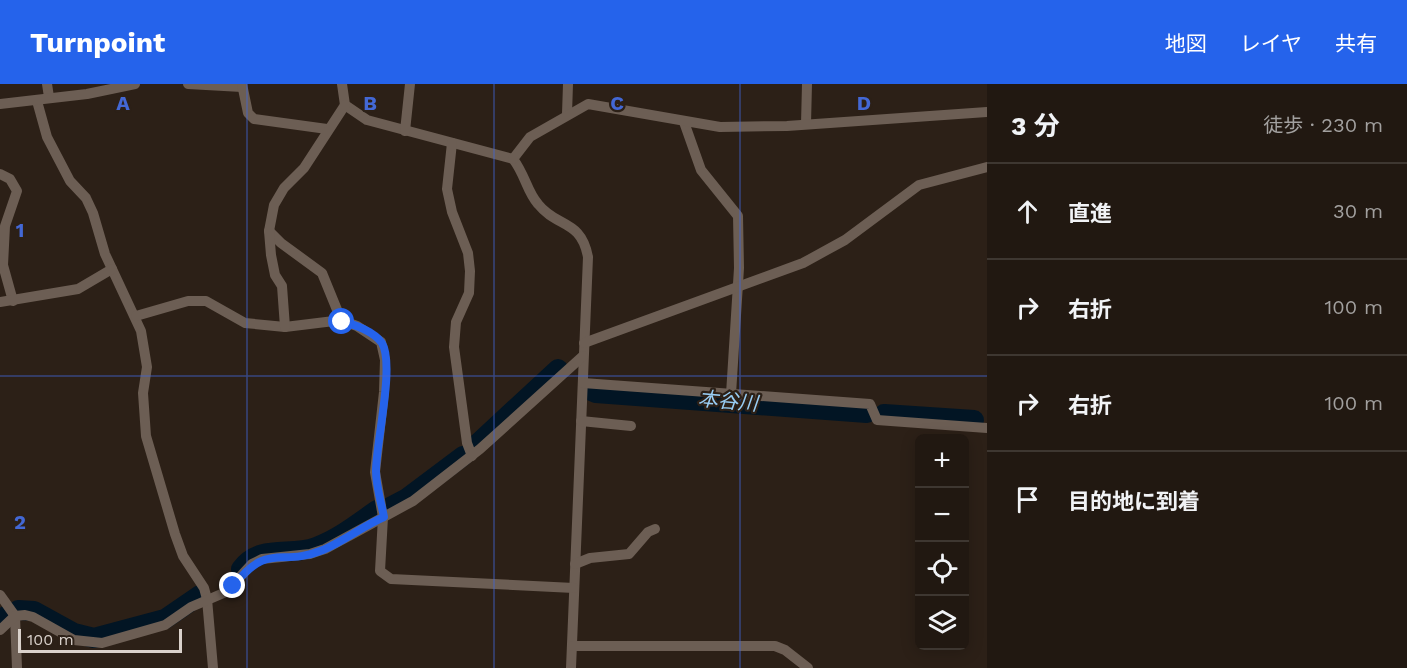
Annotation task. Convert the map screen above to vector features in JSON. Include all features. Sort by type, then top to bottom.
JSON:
[{"type":"street","points":[[47,84],[49,97]]},
{"type":"street","points":[[0,104],[87,94],[135,84]]},
{"type":"street","points":[[188,84],[242,86],[248,113],[254,119],[327,129]]},
{"type":"street","points":[[285,327],[282,286],[272,266],[269,231],[278,196],[304,168],[327,129],[345,105],[342,84]]},
{"type":"street","points":[[405,131],[410,84]]},
{"type":"street","points":[[567,114],[568,84]]},
{"type":"street","points":[[806,124],[807,84]]},
{"type":"street","points":[[37,101],[47,137],[70,181],[86,198],[112,269],[136,316],[146,354],[143,393],[146,436],[183,556],[204,588],[213,668]]},
{"type":"street","points":[[513,159],[530,137],[588,104],[720,127],[806,124],[987,112]]},
{"type":"street","points":[[345,105],[367,120],[513,159],[526,176],[538,206],[571,225],[585,243],[588,257],[571,668]]},
{"type":"street","points":[[684,122],[696,159],[707,180],[738,216],[738,286],[730,394]]},
{"type":"street","points":[[452,143],[447,189],[452,212],[468,253],[470,282],[456,322],[454,347],[467,443],[472,456]]},
{"type":"street","points":[[584,343],[824,253],[919,185],[987,167]]},
{"type":"street","points":[[0,174],[10,179],[17,191],[5,226],[3,265],[13,301]]},
{"type":"street","points":[[269,231],[280,243],[322,273],[342,322]]},
{"type":"street","points":[[0,302],[78,289],[112,269]]},
{"type":"street","points":[[136,316],[188,301],[206,301],[245,323],[285,327],[342,322],[357,326],[374,336],[381,342],[384,350],[384,392],[375,472],[384,517],[380,572],[391,579],[574,588]]},
{"type":"street","points":[[0,630],[15,616],[33,617],[74,640],[102,643],[165,625],[191,607],[226,592],[252,564],[262,559],[310,554],[413,501],[472,456],[583,356]]},
{"type":"street","points":[[583,383],[870,404],[877,420],[987,428]]},
{"type":"street","points":[[581,421],[631,426]]},
{"type":"street","points":[[575,564],[590,558],[629,555],[648,532],[655,529]]},
{"type":"street","points":[[0,595],[15,616],[17,668]]},
{"type":"street","points":[[573,646],[775,646],[785,650],[808,668]]},
{"type":"waterway","name":"本谷川","points":[[476,445],[558,369],[559,371]]},
{"type":"waterway","name":"本谷川","points":[[589,390],[596,393],[867,413]]},
{"type":"waterway","name":"本谷川","points":[[884,414],[974,420]]},
{"type":"waterway","name":"本谷川","points":[[390,507],[407,498],[463,456]]},
{"type":"waterway","name":"本谷川","points":[[241,569],[249,561],[267,553],[306,550],[324,544],[377,510]]},
{"type":"waterway","name":"本谷川","points":[[18,610],[34,611],[74,633],[94,638],[165,619],[200,595]]},
{"type":"waterway","name":"本谷川","points":[[0,621],[7,615]]},
{"type":"route","points":[[233,586],[252,564],[262,559],[310,554],[325,549],[367,524],[384,517],[375,472],[384,392],[384,350],[381,342],[374,336],[357,326],[342,322]]}]
